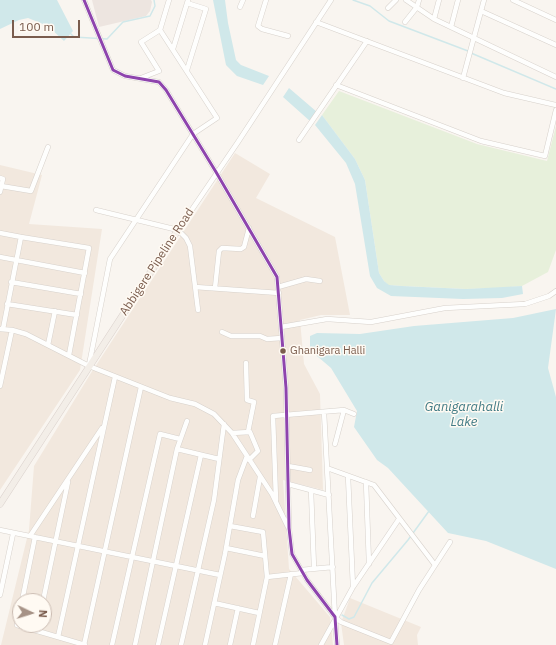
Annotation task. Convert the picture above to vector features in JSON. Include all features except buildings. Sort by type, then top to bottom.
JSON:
[{"type":"main road","name":"Abbigere Pipeline Road","points":[[0,504],[178,230]]},
{"type":"street","points":[[84,0],[92,22],[116,72],[140,79],[159,82],[216,172],[277,277],[288,415],[289,528],[292,554],[302,571],[340,622],[390,644],[396,645]]},
{"type":"street","points":[[140,79],[159,70],[141,42],[160,30],[169,0]]},
{"type":"street","points":[[240,8],[243,0]]},
{"type":"street","points":[[266,0],[258,26],[262,29],[288,36]]},
{"type":"street","name":"Abbigere Pipeline Road","points":[[178,230],[216,172],[238,142],[331,0]]},
{"type":"street","points":[[388,8],[396,0]]},
{"type":"street","points":[[406,0],[434,19],[556,77]]},
{"type":"street","points":[[405,22],[416,7],[419,0]]},
{"type":"street","points":[[434,19],[439,0]]},
{"type":"street","points":[[451,27],[458,0]]},
{"type":"street","points":[[463,78],[484,0]]},
{"type":"street","points":[[513,0],[556,20]]},
{"type":"street","points":[[173,50],[188,2],[206,9],[187,70]]},
{"type":"street","points":[[481,11],[556,45]]},
{"type":"street","points":[[316,22],[504,93],[556,105]]},
{"type":"street","points":[[89,366],[110,259],[193,134],[217,118],[160,30]]},
{"type":"street","points":[[299,140],[367,41]]},
{"type":"street","points":[[336,85],[481,141],[545,156],[556,110]]},
{"type":"street","points":[[1,186],[29,192],[31,191],[48,147]]},
{"type":"street","points":[[0,178],[3,179],[0,192]]},
{"type":"street","points":[[96,210],[178,230],[188,240],[198,310]]},
{"type":"street","points":[[216,288],[219,251],[222,248],[241,249],[244,247],[249,228]]},
{"type":"street","points":[[0,233],[89,248],[69,355]]},
{"type":"street","points":[[21,237],[11,282],[8,304],[1,329],[26,334],[89,366],[170,398],[195,404],[214,414],[232,433],[276,502],[289,528]]},
{"type":"street","points":[[0,257],[85,273]]},
{"type":"street","points":[[278,288],[306,279],[320,281]]},
{"type":"street","points":[[11,282],[81,294]]},
{"type":"street","points":[[195,287],[279,293]]},
{"type":"street","points":[[281,327],[327,319],[371,322],[445,308],[525,304],[549,296],[556,291]]},
{"type":"street","points":[[8,304],[77,315]]},
{"type":"street","points":[[48,345],[55,312]]},
{"type":"street","points":[[0,386],[12,330]]},
{"type":"street","points":[[222,332],[231,336],[260,336],[267,339],[282,338]]},
{"type":"street","points":[[205,645],[226,548],[238,480],[248,458],[258,451],[248,432],[254,402],[247,400],[246,363]]},
{"type":"street","points":[[58,636],[115,377]]},
{"type":"street","points":[[50,633],[84,645],[141,387]]},
{"type":"street","points":[[276,502],[273,416],[344,410],[354,414]]},
{"type":"street","points":[[335,444],[344,410]]},
{"type":"street","points":[[324,412],[337,645]]},
{"type":"street","points":[[135,645],[176,449],[187,420]]},
{"type":"street","points":[[181,645],[214,500],[224,424]]},
{"type":"street","points":[[23,593],[32,537],[104,425]]},
{"type":"street","points":[[232,433],[248,432]]},
{"type":"street","points":[[112,645],[160,434],[180,439]]},
{"type":"street","points":[[176,449],[219,460]]},
{"type":"street","points":[[158,645],[201,455]]},
{"type":"street","points":[[288,466],[310,470]]},
{"type":"street","points":[[327,468],[374,485],[435,565]]},
{"type":"street","points":[[348,476],[353,587]]},
{"type":"street","points":[[253,516],[260,477]]},
{"type":"street","points":[[45,593],[69,478]]},
{"type":"street","points":[[366,482],[369,564]]},
{"type":"street","points":[[288,484],[329,495]]},
{"type":"street","points":[[311,490],[314,568]]},
{"type":"street","points":[[321,645],[335,617],[353,587],[400,519]]},
{"type":"street","points":[[230,526],[263,532],[267,576],[253,645]]},
{"type":"street","points":[[0,530],[220,575]]},
{"type":"street","points":[[0,595],[13,534]]},
{"type":"street","points":[[390,644],[435,565],[450,542]]},
{"type":"street","points":[[226,548],[265,556]]},
{"type":"street","points":[[267,576],[291,574],[314,568],[333,567]]},
{"type":"street","points":[[275,645],[291,574]]},
{"type":"street","points":[[214,603],[259,613]]},
{"type":"street","points":[[230,645],[238,608]]},
{"type":"shaded area","points":[[92,0],[151,0],[152,2],[150,11],[146,16],[99,27]]},
{"type":"shaded area","points":[[235,153],[270,174],[256,198],[335,237],[350,315],[321,315],[300,320],[304,364],[320,394],[323,490],[283,480],[289,569],[330,617],[333,645],[1,645],[12,600],[12,633],[52,633],[52,593],[14,593],[29,530],[34,466],[91,373]]},
{"type":"shaded area","points":[[0,165],[42,175],[29,224],[102,229],[80,370],[0,490]]},
{"type":"shaded area","points":[[350,598],[421,627],[417,635],[418,645],[344,645],[341,623]]},
{"type":"green space","points":[[339,91],[477,144],[547,161],[556,126],[556,250],[548,272],[522,286],[499,288],[466,289],[388,285],[379,273],[365,180],[355,159],[322,115]]},
{"type":"water","points":[[0,0],[57,0],[73,31],[64,41],[48,26],[28,18],[19,20],[0,29]]},
{"type":"water","points":[[213,0],[225,0],[236,60],[241,65],[269,76],[263,85],[237,76],[226,65]]},
{"type":"water","points":[[289,88],[317,112],[311,122],[283,97]]},
{"type":"water","points":[[322,115],[355,159],[365,180],[379,273],[384,281],[389,285],[466,289],[522,286],[523,294],[502,298],[463,299],[391,296],[377,288],[370,276],[355,184],[346,163],[315,125]]},
{"type":"water","name":"Ganigarahalli Lake","points":[[556,309],[548,368],[556,397],[556,569],[486,541],[448,533],[388,468],[377,460],[354,427],[357,411],[331,368],[310,350],[310,336],[317,333],[360,334],[414,326],[513,318]]},
{"type":"waterway","points":[[70,33],[74,37],[107,39],[123,22],[150,16],[155,6],[154,0]]},
{"type":"waterway","points":[[353,0],[370,6],[389,21],[468,51]]},
{"type":"waterway","points":[[471,53],[556,89]]},
{"type":"waterway","points":[[342,615],[349,619],[354,617],[372,583],[408,540],[429,511]]},
{"type":"transit line","points":[[84,0],[113,70],[125,76],[159,82],[166,90],[277,277],[286,388],[289,528],[292,554],[307,580],[335,617],[337,645]]},
{"type":"place","name":"Ghanigara Halli","points":[[283,351]]}]
